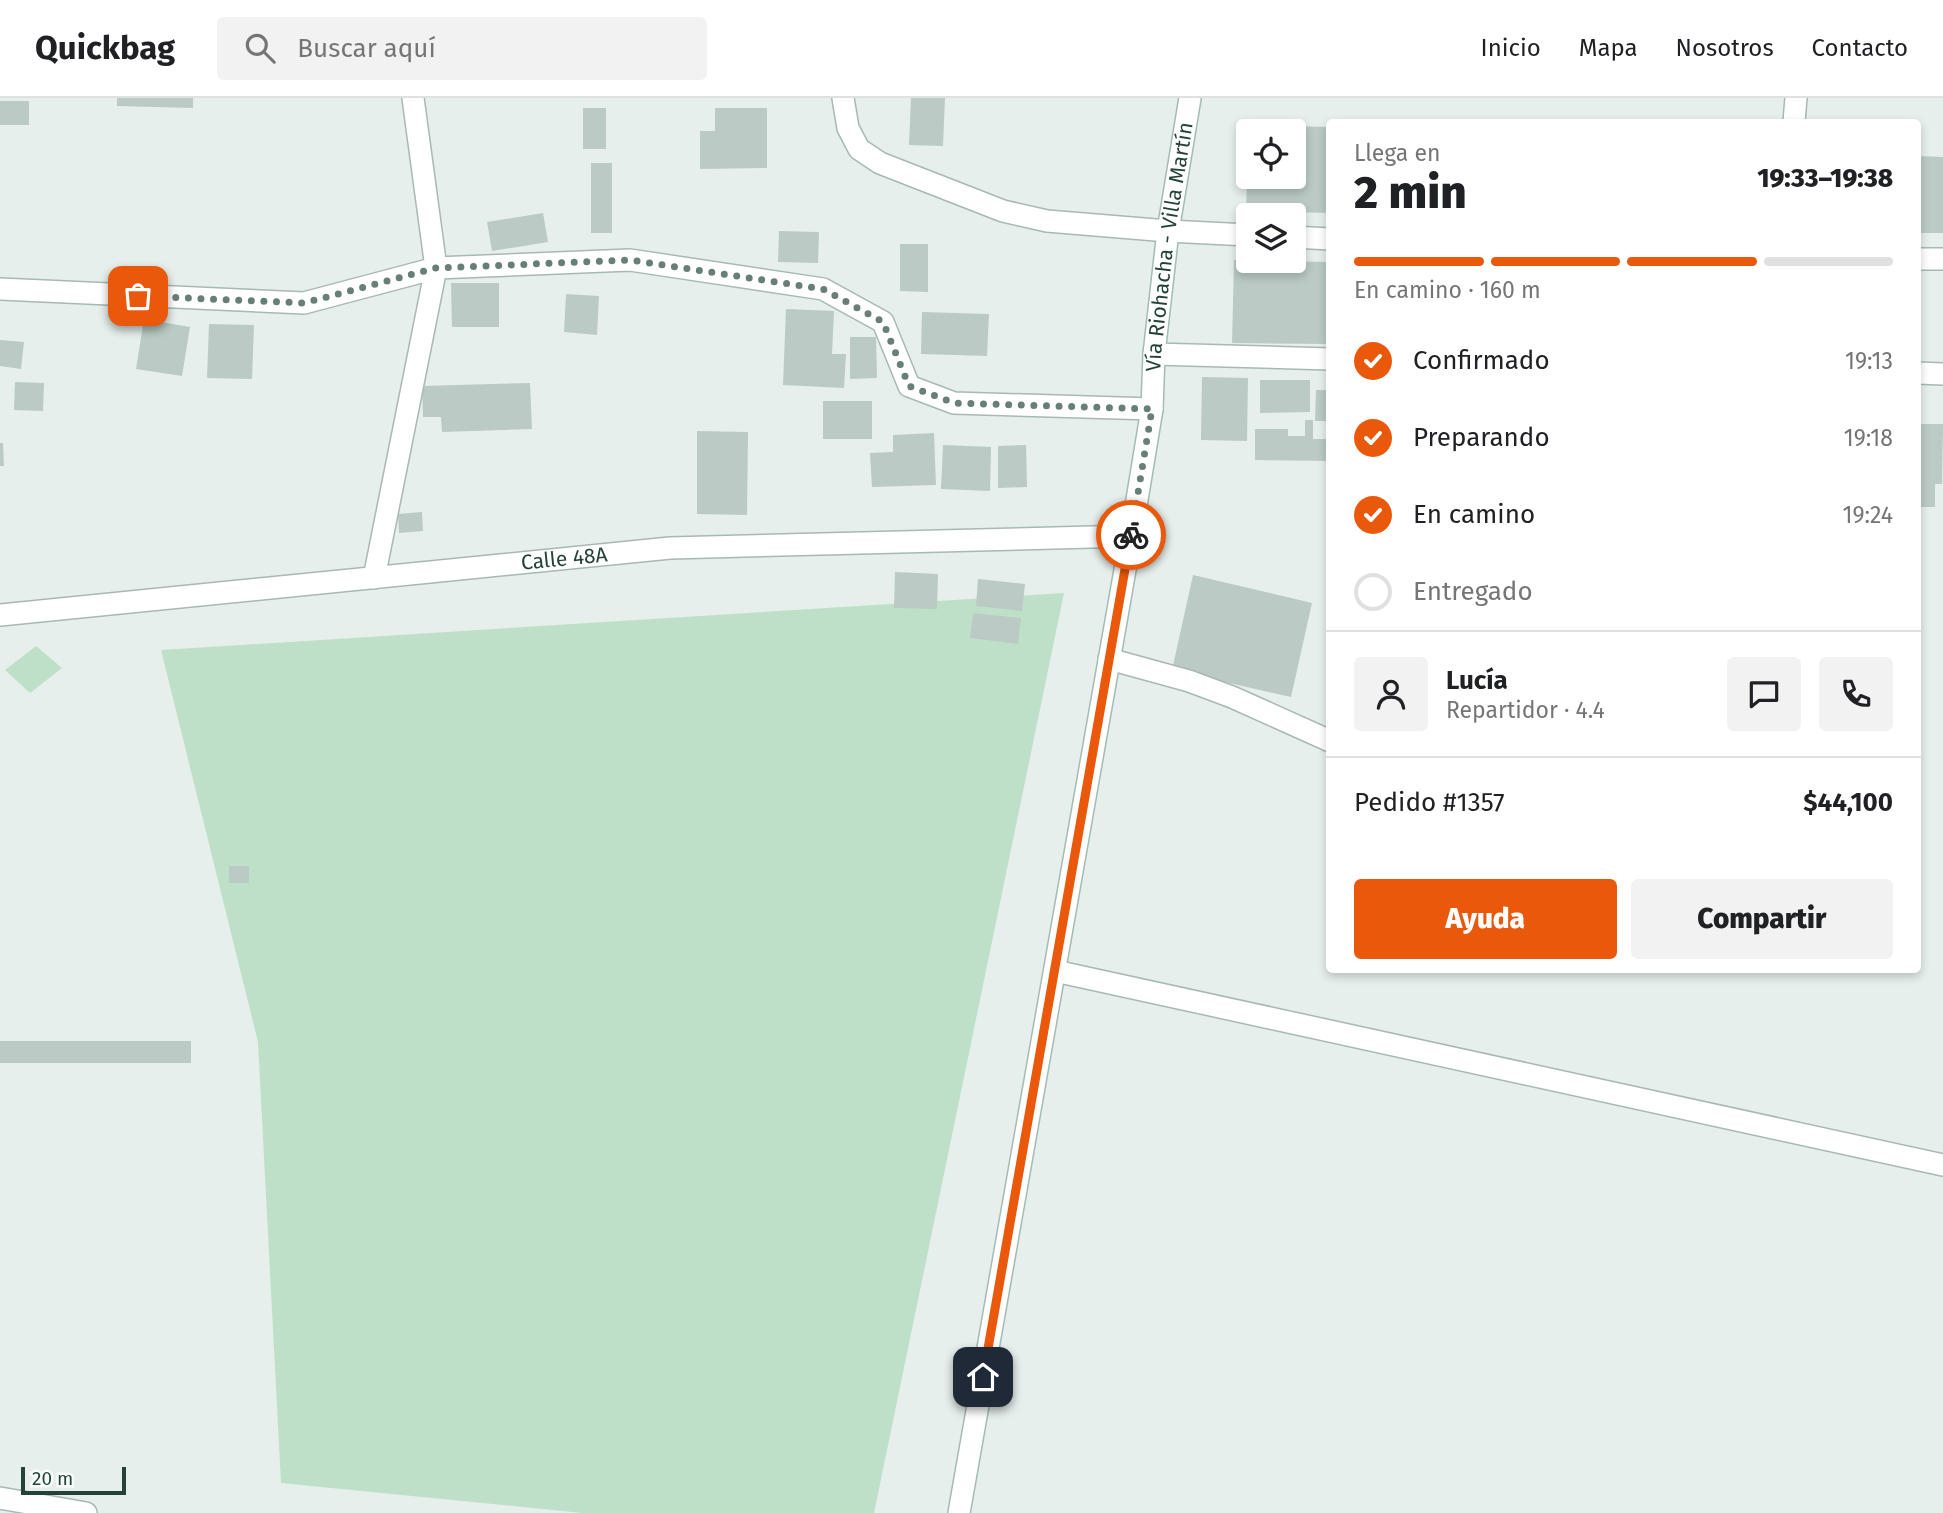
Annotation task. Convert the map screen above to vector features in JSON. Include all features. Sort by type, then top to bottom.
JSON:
[{"type":"street","points":[[374,578],[436,268],[413,98]]},
{"type":"street","points":[[843,98],[848,128],[859,149],[880,163],[1003,211],[1047,221],[1236,234]]},
{"type":"street","name":"Vía Riohacha - Villa Martín","points":[[959,1513],[1152,409],[1154,354],[1168,231],[1189,98]]},
{"type":"street","points":[[1794,119],[1796,98]]},
{"type":"street","points":[[1306,238],[1326,239]]},
{"type":"street","points":[[1921,259],[1943,259]]},
{"type":"street","points":[[0,289],[304,303],[436,268],[630,260],[823,289],[883,322],[909,386],[954,403],[1152,409]]},
{"type":"street","points":[[1154,354],[1326,359]]},
{"type":"street","points":[[1921,373],[1943,374]]},
{"type":"street","name":"Calle 48A","points":[[0,615],[670,548],[1131,536]]},
{"type":"street","points":[[1110,659],[1189,681],[1233,697],[1326,739]]},
{"type":"street","points":[[1055,971],[1943,1165]]},
{"type":"street","points":[[0,1498],[86,1513]]},
{"type":"green space","points":[[1064,593],[874,1513],[582,1513],[281,1483],[258,1042],[161,650]]},
{"type":"green space","points":[[36,646],[62,668],[30,693],[5,670]]},
{"type":"building","points":[[117,98],[193,98],[193,108],[117,106]]},
{"type":"building","points":[[911,98],[945,98],[943,146],[909,145]]},
{"type":"building","points":[[0,101],[29,101],[29,125],[0,125]]},
{"type":"building","points":[[583,108],[606,108],[606,149],[583,149]]},
{"type":"building","points":[[715,108],[767,108],[767,168],[700,169],[700,131],[715,131]]},
{"type":"building","points":[[1306,126],[1326,127],[1326,213],[1306,212],[1306,203],[1246,203],[1247,189],[1306,189]]},
{"type":"building","points":[[1921,156],[1943,157],[1943,233],[1921,233]]},
{"type":"building","points":[[591,163],[612,163],[612,233],[591,233]]},
{"type":"building","points":[[543,213],[548,242],[492,251],[487,222]]},
{"type":"building","points":[[779,231],[819,232],[818,263],[778,262]]},
{"type":"building","points":[[900,244],[928,244],[928,292],[900,291]]},
{"type":"building","points":[[1234,260],[1236,273],[1306,273],[1306,262],[1326,262],[1326,344],[1232,343]]},
{"type":"building","points":[[451,283],[499,283],[499,327],[452,327]]},
{"type":"building","points":[[566,294],[599,296],[597,335],[564,332]]},
{"type":"building","points":[[786,309],[834,311],[832,354],[846,354],[844,388],[783,385]]},
{"type":"building","points":[[922,312],[989,314],[987,356],[921,354]]},
{"type":"building","points":[[144,319],[190,327],[182,376],[136,369]]},
{"type":"building","points":[[209,324],[254,325],[252,379],[207,378]]},
{"type":"building","points":[[850,337],[876,337],[877,378],[850,379]]},
{"type":"building","points":[[0,340],[24,342],[21,369],[0,366]]},
{"type":"building","points":[[1202,377],[1248,378],[1247,441],[1201,440]]},
{"type":"building","points":[[1260,380],[1310,380],[1310,412],[1260,413]]},
{"type":"building","points":[[15,382],[44,383],[43,411],[14,410]]},
{"type":"building","points":[[530,383],[532,429],[442,432],[441,417],[423,417],[422,386]]},
{"type":"building","points":[[1316,390],[1326,390],[1326,421],[1315,421]]},
{"type":"building","points":[[823,401],[872,401],[872,439],[823,439]]},
{"type":"building","points":[[1305,420],[1313,420],[1313,439],[1326,439],[1326,461],[1255,460],[1255,429],[1288,429],[1288,436],[1305,436]]},
{"type":"building","points":[[1921,424],[1943,424],[1942,484],[1935,484],[1935,507],[1921,507]]},
{"type":"building","points":[[697,431],[748,432],[747,515],[697,514]]},
{"type":"building","points":[[934,433],[936,485],[872,487],[870,453],[893,452],[893,435]]},
{"type":"building","points":[[0,443],[3,443],[4,466],[0,466]]},
{"type":"building","points":[[943,445],[991,447],[990,491],[941,489]]},
{"type":"building","points":[[1026,445],[1027,487],[998,488],[998,446]]},
{"type":"building","points":[[422,512],[423,531],[399,533],[398,514]]},
{"type":"building","points":[[895,572],[938,574],[937,609],[894,608]]},
{"type":"building","points":[[1193,575],[1312,603],[1291,697],[1172,670]]},
{"type":"building","points":[[978,579],[1025,584],[1022,611],[976,606]]},
{"type":"building","points":[[973,613],[1021,618],[1018,644],[970,638]]},
{"type":"building","points":[[229,866],[249,866],[249,883],[229,883]]},
{"type":"building","points":[[0,1041],[191,1041],[191,1063],[0,1063]]},
{"type":"way so far","points":[[138,296],[304,303],[436,268],[630,260],[823,289],[883,322],[909,386],[954,403],[1152,409],[1131,535]]},
{"type":"route","points":[[983,1377],[1131,535]]}]
